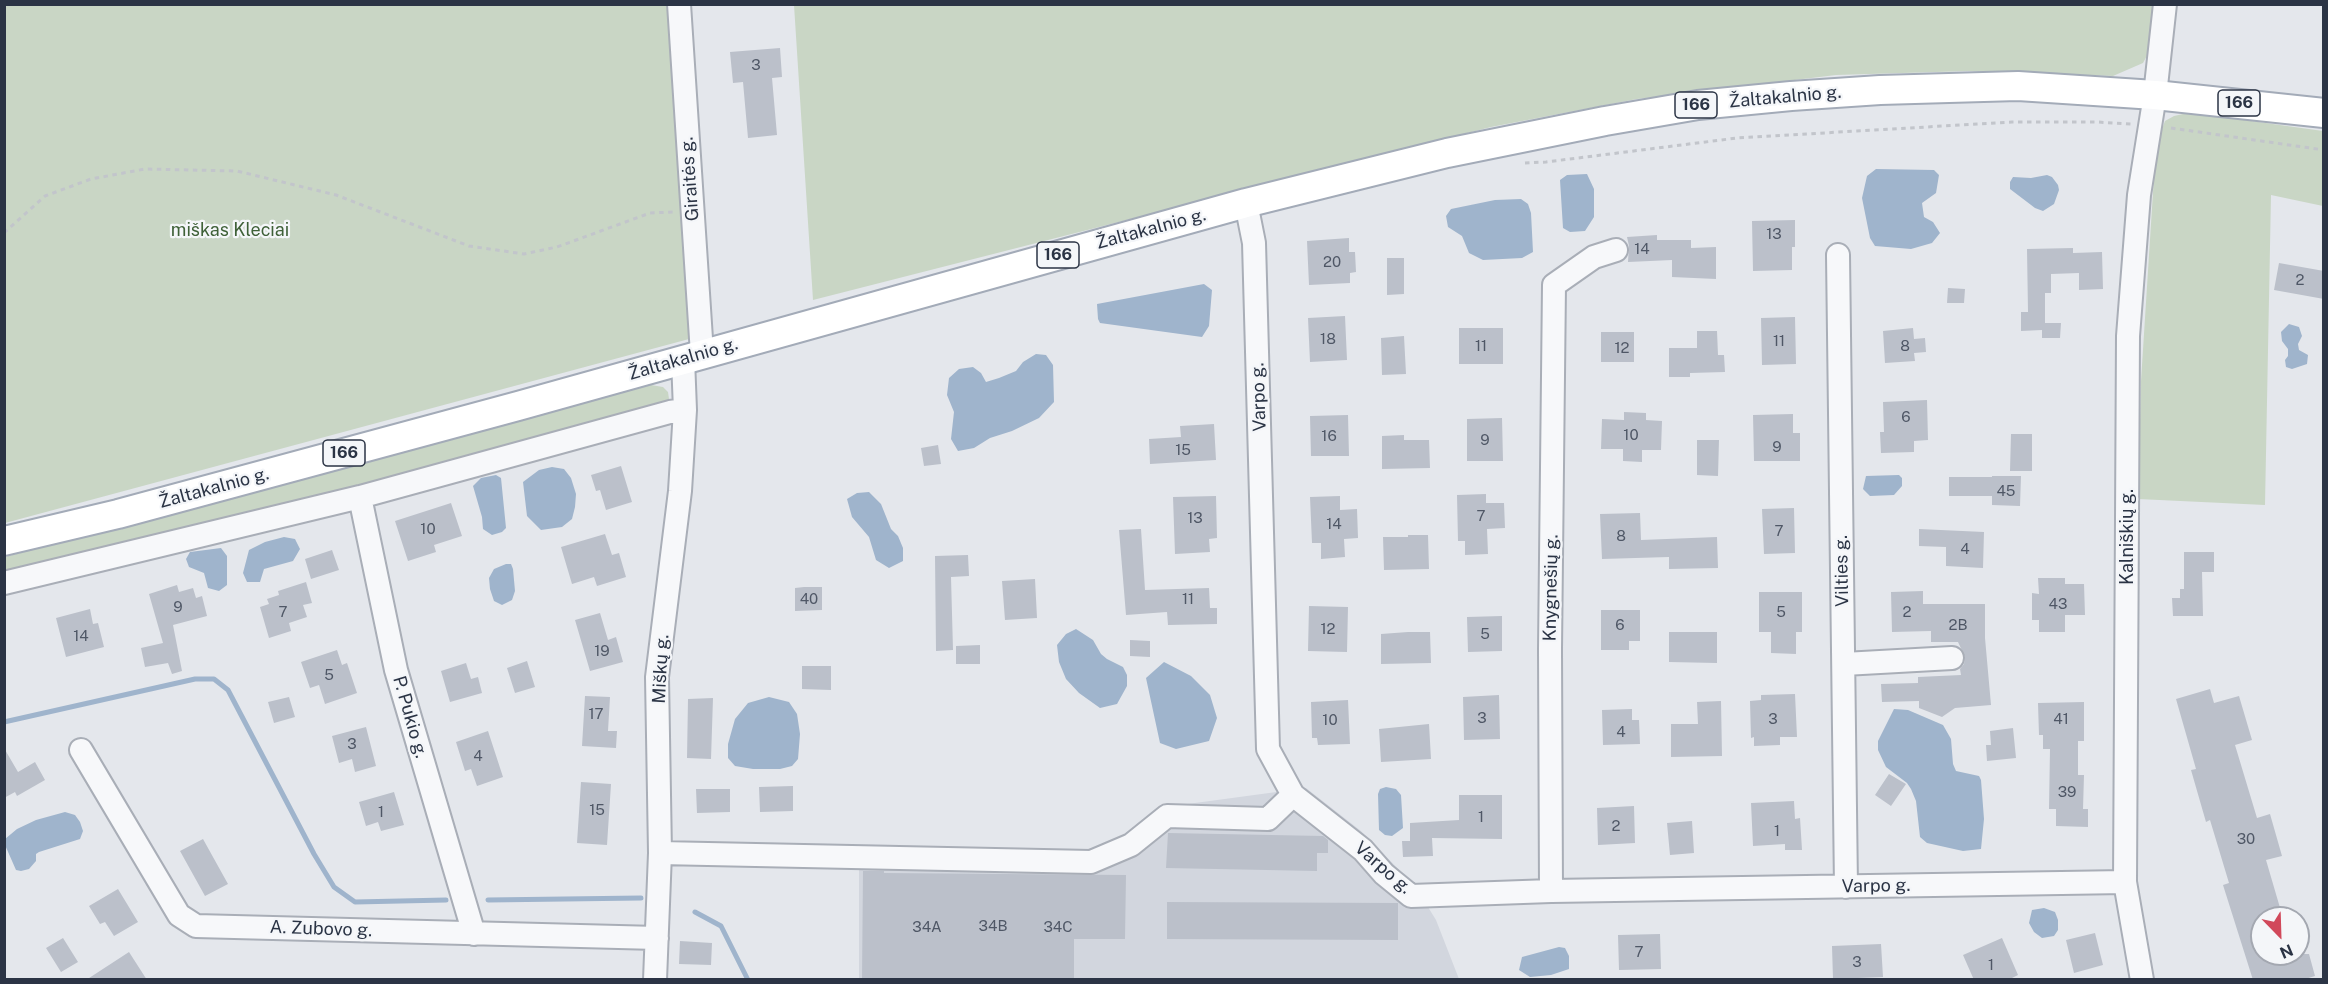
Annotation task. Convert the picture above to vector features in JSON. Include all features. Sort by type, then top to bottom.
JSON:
[{"type":"main road","name":"Žaltakalnio g.","points":[[4,541],[118,514],[1246,203],[1446,153],[1698,105],[1880,90],[2018,86],[2155,95],[2324,113]]},
{"type":"street","name":"Giraitės g.","points":[[679,4],[692,211],[692,357]]},
{"type":"street","name":"Kalniškių g.","points":[[2142,980],[2125,882],[2128,336],[2139,195],[2148,126],[2155,95],[2165,4]]},
{"type":"street","name":"Varpo g.","points":[[1246,203],[1254,243],[1268,749],[1293,795],[1363,850],[1384,874],[1411,896],[1551,891],[2125,882]]},
{"type":"street","name":"Knygnešių g.","points":[[1551,891],[1550,649],[1554,285],[1594,257],[1616,250]]},
{"type":"street","name":"Vilties g.","points":[[1838,255],[1846,887]]},
{"type":"street","name":"Miškų g.","points":[[655,980],[660,853],[657,678],[680,491],[692,357]]},
{"type":"street","points":[[4,583],[360,497],[686,410]]},
{"type":"street","name":"P. Pukio g.","points":[[360,497],[396,670],[474,934]]},
{"type":"street","points":[[1844,664],[1952,658]]},
{"type":"street","name":"A. Zubovo g.","points":[[81,750],[179,915],[196,926],[657,939]]},
{"type":"street","points":[[660,853],[1091,862],[1131,845],[1167,816],[1268,819],[1293,795]]},
{"type":"path","points":[[1522,163],[1761,136],[2012,122],[2097,122],[2148,126],[2324,150]]},
{"type":"path","points":[[4,233],[45,196],[91,179],[145,169],[237,171],[336,195],[469,246],[524,254],[557,247],[650,213],[692,211]]},
{"type":"shaded area","points":[[1306,788],[1361,831],[1415,886],[1436,920],[1459,979],[859,980],[859,851],[1102,852],[1158,808]]},
{"type":"green space","name":"miškas Kleciai","points":[[4,5],[675,5],[689,339],[5,523]]},
{"type":"green space","points":[[794,5],[2154,5],[2149,52],[2143,63],[2113,76],[1969,71],[1836,75],[1637,99],[1491,127],[813,300]]},
{"type":"green space","points":[[2183,114],[2201,114],[2323,131],[2323,206],[2271,195],[2265,505],[2138,499],[2141,381],[2156,145],[2165,121]]},
{"type":"green space","points":[[651,385],[663,387],[668,392],[669,399],[661,405],[354,489],[5,575],[5,557]]},
{"type":"water","points":[[1876,169],[1934,170],[1939,175],[1936,193],[1922,203],[1924,217],[1933,222],[1940,233],[1932,243],[1911,249],[1875,246],[1870,238],[1862,198],[1867,176]]},
{"type":"water","points":[[1587,174],[1594,189],[1594,217],[1585,231],[1570,232],[1563,228],[1560,180],[1567,175]]},
{"type":"water","points":[[2047,175],[2052,177],[2059,190],[2054,204],[2043,211],[2035,208],[2010,189],[2013,177],[2031,178]]},
{"type":"water","points":[[1521,199],[1528,204],[1531,213],[1533,252],[1522,258],[1483,260],[1469,253],[1462,236],[1448,227],[1446,216],[1451,209],[1495,200]]},
{"type":"water","points":[[1204,284],[1212,290],[1209,326],[1202,337],[1100,323],[1098,319],[1097,304]]},
{"type":"water","points":[[2289,324],[2299,327],[2302,336],[2298,344],[2299,350],[2308,355],[2307,364],[2292,369],[2286,367],[2288,349],[2282,341],[2281,332]]},
{"type":"water","points":[[1036,354],[1046,355],[1053,365],[1054,402],[1039,418],[1012,431],[990,438],[974,448],[958,451],[951,439],[954,412],[947,395],[949,378],[959,369],[973,367],[981,373],[986,382],[1016,371],[1023,362]]},
{"type":"water","points":[[552,467],[564,469],[571,478],[576,494],[575,507],[572,519],[562,527],[541,530],[527,516],[523,482],[539,470]]},
{"type":"water","points":[[496,475],[501,478],[506,528],[492,535],[483,529],[473,486],[481,478]]},
{"type":"water","points":[[1899,475],[1902,478],[1902,486],[1894,495],[1870,496],[1863,489],[1866,476]]},
{"type":"water","points":[[869,492],[881,504],[891,529],[898,536],[903,548],[903,561],[889,568],[876,560],[869,537],[852,517],[847,499],[857,493]]},
{"type":"water","points":[[284,537],[295,539],[300,549],[293,561],[264,569],[260,582],[247,582],[243,573],[249,550],[265,542]]},
{"type":"water","points":[[221,548],[227,556],[227,585],[219,591],[208,588],[204,573],[189,567],[186,559],[190,552]]},
{"type":"water","points":[[511,564],[513,569],[515,591],[512,600],[502,605],[494,601],[489,578],[494,569]]},
{"type":"water","points":[[1076,629],[1093,640],[1101,654],[1107,659],[1123,667],[1127,675],[1127,686],[1117,704],[1100,708],[1079,693],[1066,679],[1059,662],[1057,645],[1066,634]]},
{"type":"water","points":[[1164,662],[1191,676],[1210,695],[1217,718],[1209,741],[1176,749],[1160,743],[1146,678]]},
{"type":"water","points":[[769,697],[789,702],[797,714],[800,734],[798,759],[792,766],[780,769],[735,766],[728,758],[728,744],[735,719],[748,703]]},
{"type":"water","points":[[1894,709],[1908,710],[1943,725],[1951,739],[1953,764],[1956,771],[1979,776],[1984,819],[1981,849],[1963,851],[1927,843],[1920,837],[1916,801],[1911,789],[1907,783],[1886,767],[1878,750],[1878,741]]},
{"type":"water","points":[[1386,787],[1396,789],[1401,795],[1403,828],[1392,836],[1385,835],[1379,830],[1378,794],[1380,789]]},
{"type":"water","points":[[65,812],[75,815],[80,822],[83,831],[80,839],[39,852],[36,854],[36,861],[29,869],[16,870],[5,845],[5,839],[17,829],[36,820]]},
{"type":"water","points":[[2044,908],[2055,912],[2058,930],[2054,936],[2042,938],[2034,932],[2029,923],[2032,910]]},
{"type":"water","points":[[1559,947],[1565,948],[1569,956],[1569,969],[1551,975],[1530,977],[1519,970],[1522,957]]},
{"type":"building","points":[[780,48],[782,77],[772,78],[777,135],[748,138],[743,82],[733,83],[730,52]]},
{"type":"building","points":[[1795,220],[1792,270],[1753,271],[1752,221]]},
{"type":"building","points":[[1657,235],[1657,240],[1691,240],[1691,248],[1716,247],[1716,279],[1672,277],[1672,260],[1628,262],[1627,237]]},
{"type":"building","points":[[1349,238],[1349,252],[1355,252],[1356,272],[1350,273],[1350,283],[1309,285],[1307,241]]},
{"type":"building","points":[[2073,248],[2073,253],[2102,252],[2103,289],[2079,290],[2079,273],[2051,274],[2051,293],[2045,293],[2045,323],[2061,323],[2060,338],[2042,338],[2042,330],[2021,331],[2021,312],[2028,312],[2027,249]]},
{"type":"building","points":[[1387,258],[1404,258],[1404,294],[1387,295]]},
{"type":"building","points":[[2279,263],[2324,271],[2324,299],[2274,290]]},
{"type":"building","points":[[1948,288],[1965,289],[1964,303],[1947,303]]},
{"type":"building","points":[[1345,316],[1347,360],[1310,362],[1308,318]]},
{"type":"building","points":[[1795,317],[1796,364],[1762,365],[1761,318]]},
{"type":"building","points":[[1459,328],[1503,328],[1503,364],[1459,364]]},
{"type":"building","points":[[1913,328],[1914,339],[1925,338],[1926,352],[1914,353],[1915,361],[1885,363],[1883,331]]},
{"type":"building","points":[[1697,331],[1717,331],[1718,355],[1724,355],[1725,372],[1690,373],[1690,377],[1669,377],[1669,348],[1697,348]]},
{"type":"building","points":[[1601,332],[1634,332],[1634,362],[1601,362]]},
{"type":"building","points":[[1404,336],[1406,374],[1382,375],[1381,338]]},
{"type":"building","points":[[1927,400],[1928,440],[1914,441],[1914,452],[1881,453],[1880,432],[1884,432],[1883,402]]},
{"type":"building","points":[[1624,412],[1646,413],[1646,420],[1662,421],[1661,450],[1642,450],[1642,462],[1623,461],[1623,449],[1601,449],[1602,419],[1624,420]]},
{"type":"building","points":[[1793,414],[1793,433],[1800,433],[1800,461],[1754,461],[1753,415]]},
{"type":"building","points":[[1348,415],[1349,456],[1311,456],[1310,416]]},
{"type":"building","points":[[1502,418],[1503,461],[1467,461],[1467,419]]},
{"type":"building","points":[[1214,424],[1216,460],[1150,464],[1149,439],[1181,437],[1180,426]]},
{"type":"building","points":[[2011,434],[2032,434],[2032,471],[2010,471]]},
{"type":"building","points":[[1404,435],[1404,440],[1429,440],[1430,468],[1382,469],[1382,436]]},
{"type":"building","points":[[1697,440],[1719,440],[1718,476],[1697,475]]},
{"type":"building","points":[[938,445],[941,464],[924,466],[921,448]]},
{"type":"building","points":[[621,466],[632,502],[606,510],[600,490],[596,491],[591,475]]},
{"type":"building","points":[[2021,476],[2020,506],[1992,505],[1992,496],[1949,496],[1949,477]]},
{"type":"building","points":[[1486,494],[1486,503],[1504,503],[1505,528],[1487,529],[1488,554],[1465,555],[1465,541],[1458,541],[1457,495]]},
{"type":"building","points":[[1216,496],[1217,538],[1209,539],[1210,552],[1175,554],[1173,497]]},
{"type":"building","points":[[1340,496],[1340,510],[1357,509],[1358,538],[1344,539],[1345,557],[1321,559],[1321,543],[1312,543],[1310,497]]},
{"type":"building","points":[[451,503],[462,536],[434,545],[436,552],[408,561],[395,521]]},
{"type":"building","points":[[1794,508],[1795,553],[1764,554],[1762,509]]},
{"type":"building","points":[[1640,513],[1641,540],[1717,537],[1718,568],[1669,569],[1669,557],[1602,559],[1600,514]]},
{"type":"building","points":[[1141,529],[1145,590],[1209,588],[1210,608],[1217,608],[1217,624],[1168,625],[1167,612],[1126,615],[1119,530]]},
{"type":"building","points":[[1919,529],[1984,532],[1983,568],[1946,566],[1946,547],[1919,546]]},
{"type":"building","points":[[605,534],[612,555],[619,553],[626,577],[597,586],[594,577],[572,584],[561,547]]},
{"type":"building","points":[[1408,535],[1428,535],[1429,569],[1384,570],[1383,537],[1408,537]]},
{"type":"building","points":[[332,550],[339,570],[311,579],[305,559]]},
{"type":"building","points":[[2184,552],[2214,552],[2214,572],[2202,572],[2203,616],[2173,616],[2172,598],[2180,598],[2180,589],[2184,589]]},
{"type":"building","points":[[968,555],[969,576],[951,577],[953,650],[936,651],[935,556]]},
{"type":"building","points":[[2038,578],[2065,578],[2065,584],[2084,584],[2085,615],[2065,615],[2065,632],[2039,632],[2039,620],[2032,620],[2032,593],[2039,594]]},
{"type":"building","points":[[1035,579],[1037,618],[1005,620],[1002,581]]},
{"type":"building","points":[[306,582],[312,603],[303,605],[307,617],[289,623],[291,631],[269,638],[260,607],[269,604],[267,599],[279,595],[278,591]]},
{"type":"building","points":[[177,585],[179,592],[193,588],[196,598],[202,596],[207,616],[173,625],[182,671],[172,674],[168,663],[145,667],[141,648],[163,643],[149,594]]},
{"type":"building","points":[[822,587],[822,610],[795,611],[795,588]]},
{"type":"building","points":[[1923,591],[1923,604],[1985,604],[1985,638],[1991,705],[1955,708],[1942,717],[1919,708],[1919,701],[1882,702],[1881,684],[1918,683],[1918,677],[1961,675],[1960,669],[1965,657],[1958,642],[1931,642],[1931,631],[1892,632],[1891,592]]},
{"type":"building","points":[[1759,592],[1802,592],[1802,632],[1796,632],[1796,654],[1771,653],[1771,632],[1759,632]]},
{"type":"building","points":[[1309,606],[1348,607],[1347,652],[1308,651]]},
{"type":"building","points":[[90,609],[93,624],[98,623],[104,647],[66,657],[56,618]]},
{"type":"building","points":[[1601,610],[1640,610],[1640,641],[1629,641],[1629,650],[1601,650]]},
{"type":"building","points":[[600,613],[608,640],[616,637],[623,662],[590,671],[575,620]]},
{"type":"building","points":[[1502,616],[1502,651],[1468,652],[1467,617]]},
{"type":"building","points":[[1430,632],[1431,663],[1381,664],[1381,634]]},
{"type":"building","points":[[1669,632],[1717,632],[1717,663],[1669,662]]},
{"type":"building","points":[[1130,640],[1150,641],[1150,657],[1130,656]]},
{"type":"building","points":[[980,645],[980,664],[956,664],[956,646]]},
{"type":"building","points":[[337,650],[342,665],[347,663],[357,693],[325,704],[319,685],[310,688],[301,662]]},
{"type":"building","points":[[527,661],[535,687],[515,693],[507,668]]},
{"type":"building","points":[[466,663],[471,679],[478,677],[482,693],[450,702],[441,671]]},
{"type":"building","points":[[802,666],[831,666],[831,690],[802,689]]},
{"type":"building","points":[[2210,689],[2214,703],[2239,696],[2252,740],[2235,745],[2257,818],[2270,814],[2282,856],[2266,860],[2279,906],[2250,906],[2250,966],[2310,966],[2310,958],[2315,976],[2302,980],[2253,980],[2223,885],[2229,883],[2210,820],[2206,822],[2191,770],[2196,769],[2176,699]]},
{"type":"building","points":[[1795,694],[1797,737],[1780,737],[1780,745],[1754,746],[1754,737],[1751,738],[1750,701],[1761,700],[1761,695]]},
{"type":"building","points":[[1499,695],[1500,739],[1464,740],[1463,697]]},
{"type":"building","points":[[585,696],[610,697],[608,731],[617,731],[616,748],[582,746]]},
{"type":"building","points":[[289,697],[295,717],[274,723],[268,702]]},
{"type":"building","points":[[713,698],[711,759],[687,758],[688,699]]},
{"type":"building","points":[[1348,700],[1350,744],[1318,745],[1317,738],[1312,738],[1311,702]]},
{"type":"building","points":[[1721,701],[1722,756],[1671,757],[1671,724],[1698,724],[1697,702]]},
{"type":"building","points":[[2084,702],[2084,741],[2078,741],[2078,775],[2084,775],[2083,809],[2088,809],[2088,827],[2056,826],[2056,809],[2049,809],[2050,749],[2043,749],[2043,735],[2039,735],[2038,703]]},
{"type":"building","points":[[1632,709],[1632,720],[1639,720],[1640,744],[1603,745],[1602,710]]},
{"type":"building","points":[[1429,724],[1431,759],[1381,762],[1379,729]]},
{"type":"building","points":[[366,727],[376,766],[355,772],[352,759],[339,763],[332,736]]},
{"type":"building","points":[[2013,728],[2016,758],[1987,761],[1986,745],[1991,745],[1990,731]]},
{"type":"building","points":[[488,731],[503,777],[477,786],[471,769],[465,771],[456,742]]},
{"type":"building","points":[[4,748],[18,772],[35,762],[45,780],[17,796],[15,792],[4,798]]},
{"type":"building","points":[[1889,774],[1906,784],[1891,806],[1875,795]]},
{"type":"building","points":[[581,782],[611,784],[607,845],[577,843]]},
{"type":"building","points":[[793,786],[793,811],[760,812],[759,787]]},
{"type":"building","points":[[696,789],[730,789],[730,812],[697,813]]},
{"type":"building","points":[[394,792],[404,825],[381,831],[378,822],[366,826],[359,802]]},
{"type":"building","points":[[1459,795],[1502,795],[1502,839],[1432,838],[1433,856],[1403,857],[1402,841],[1410,841],[1410,823],[1459,820]]},
{"type":"building","points":[[1794,801],[1795,819],[1800,818],[1802,850],[1785,850],[1785,844],[1753,846],[1751,803]]},
{"type":"building","points":[[1634,806],[1635,843],[1598,845],[1597,808]]},
{"type":"building","points":[[1692,821],[1694,853],[1670,855],[1667,823]]},
{"type":"building","points":[[1168,833],[1323,836],[1328,840],[1328,853],[1317,853],[1317,871],[1166,868]]},
{"type":"building","points":[[203,839],[228,884],[205,896],[180,851]]},
{"type":"building","points":[[863,871],[1126,875],[1125,939],[1074,939],[1074,980],[862,980]]},
{"type":"building","points":[[118,889],[138,922],[114,936],[105,922],[100,924],[89,906]]},
{"type":"building","points":[[1167,902],[1398,903],[1398,940],[1167,939]]},
{"type":"building","points":[[2095,933],[2103,965],[2074,973],[2066,940]]},
{"type":"building","points":[[1660,934],[1661,969],[1619,970],[1618,935]]},
{"type":"building","points":[[63,938],[78,962],[61,972],[46,948]]},
{"type":"building","points":[[2002,938],[2018,975],[2008,980],[1974,980],[1963,955]]},
{"type":"building","points":[[680,941],[712,943],[711,965],[679,964]]},
{"type":"building","points":[[1881,944],[1883,977],[1833,979],[1832,946]]},
{"type":"building","points":[[129,952],[147,980],[86,980]]},
{"type":"waterway","points":[[4,722],[195,679],[214,679],[228,690],[314,854],[334,887],[355,902],[446,900]]},
{"type":"waterway","points":[[488,900],[641,898]]},
{"type":"waterway","points":[[695,912],[721,926],[748,980]]}]
